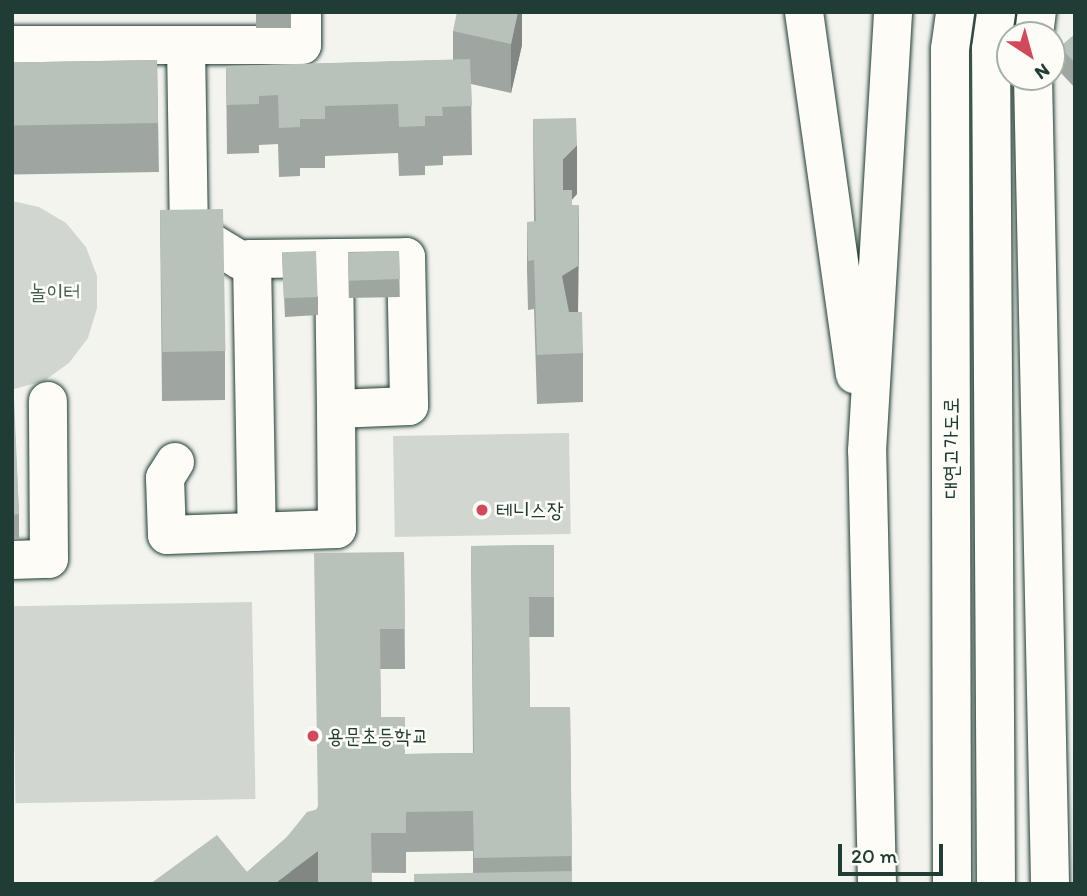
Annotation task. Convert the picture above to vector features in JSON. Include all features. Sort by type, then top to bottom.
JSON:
[{"type":"main road","points":[[31,34],[130,29],[186,45],[302,45],[302,12]]},
{"type":"main road","points":[[804,12],[867,451]]},
{"type":"main road","points":[[877,884],[867,451],[893,12]]},
{"type":"main road","name":"대연고가도로","points":[[952,884],[950,50],[956,12]]},
{"type":"main road","name":"대연고가도로","points":[[996,12],[991,63],[996,884]]},
{"type":"main road","points":[[186,45],[190,229],[240,260],[406,257],[409,406],[336,409]]},
{"type":"main road","points":[[1033,91],[1050,884]]},
{"type":"main road","points":[[175,462],[165,478],[167,535],[337,529],[334,258]]},
{"type":"main road","points":[[252,259],[257,532]]},
{"type":"main road","points":[[12,560],[49,559],[48,401]]},
{"type":"green space","name":"놀이터","points":[[12,201],[39,207],[66,223],[86,247],[97,276],[97,308],[88,338],[69,363],[44,381],[14,389]]},
{"type":"green space","name":"테니스장","points":[[569,433],[571,534],[395,537],[393,436]]},
{"type":"green space","points":[[252,602],[255,799],[15,803],[12,606]]},
{"type":"building","points":[[457,12],[518,12],[511,44],[453,31]]},
{"type":"building","points":[[1075,34],[1075,63],[1066,53],[1066,42]]},
{"type":"building","points":[[470,59],[472,106],[442,107],[443,116],[425,116],[425,126],[399,127],[398,104],[325,106],[325,119],[300,119],[300,127],[279,128],[278,95],[259,96],[259,104],[227,105],[226,66]]},
{"type":"building","points":[[157,60],[158,123],[13,126],[12,63]]},
{"type":"building","points":[[576,118],[577,145],[563,159],[563,190],[572,190],[572,205],[579,205],[578,266],[562,276],[569,312],[582,312],[583,353],[537,355],[534,260],[528,261],[527,222],[536,221],[533,119]]},
{"type":"building","points":[[223,209],[225,351],[162,352],[160,210]]},
{"type":"building","points":[[316,251],[318,297],[284,298],[282,252]]},
{"type":"building","points":[[399,251],[400,279],[349,281],[348,253]]},
{"type":"building","points":[[12,373],[19,514],[12,515]]},
{"type":"building","points":[[554,545],[554,597],[529,597],[530,707],[570,707],[572,856],[474,858],[473,811],[406,812],[406,833],[371,833],[372,884],[318,884],[318,851],[274,884],[150,884],[217,835],[247,872],[286,838],[307,812],[318,809],[314,553],[404,552],[405,629],[380,629],[381,717],[405,717],[405,754],[474,753],[471,546]]},
{"type":"building","points":[[572,871],[572,884],[414,884],[414,874]]},
{"type":"place","name":"테니스장","points":[[482,510]]},
{"type":"place","name":"용문초등학교","points":[[313,736]]}]
